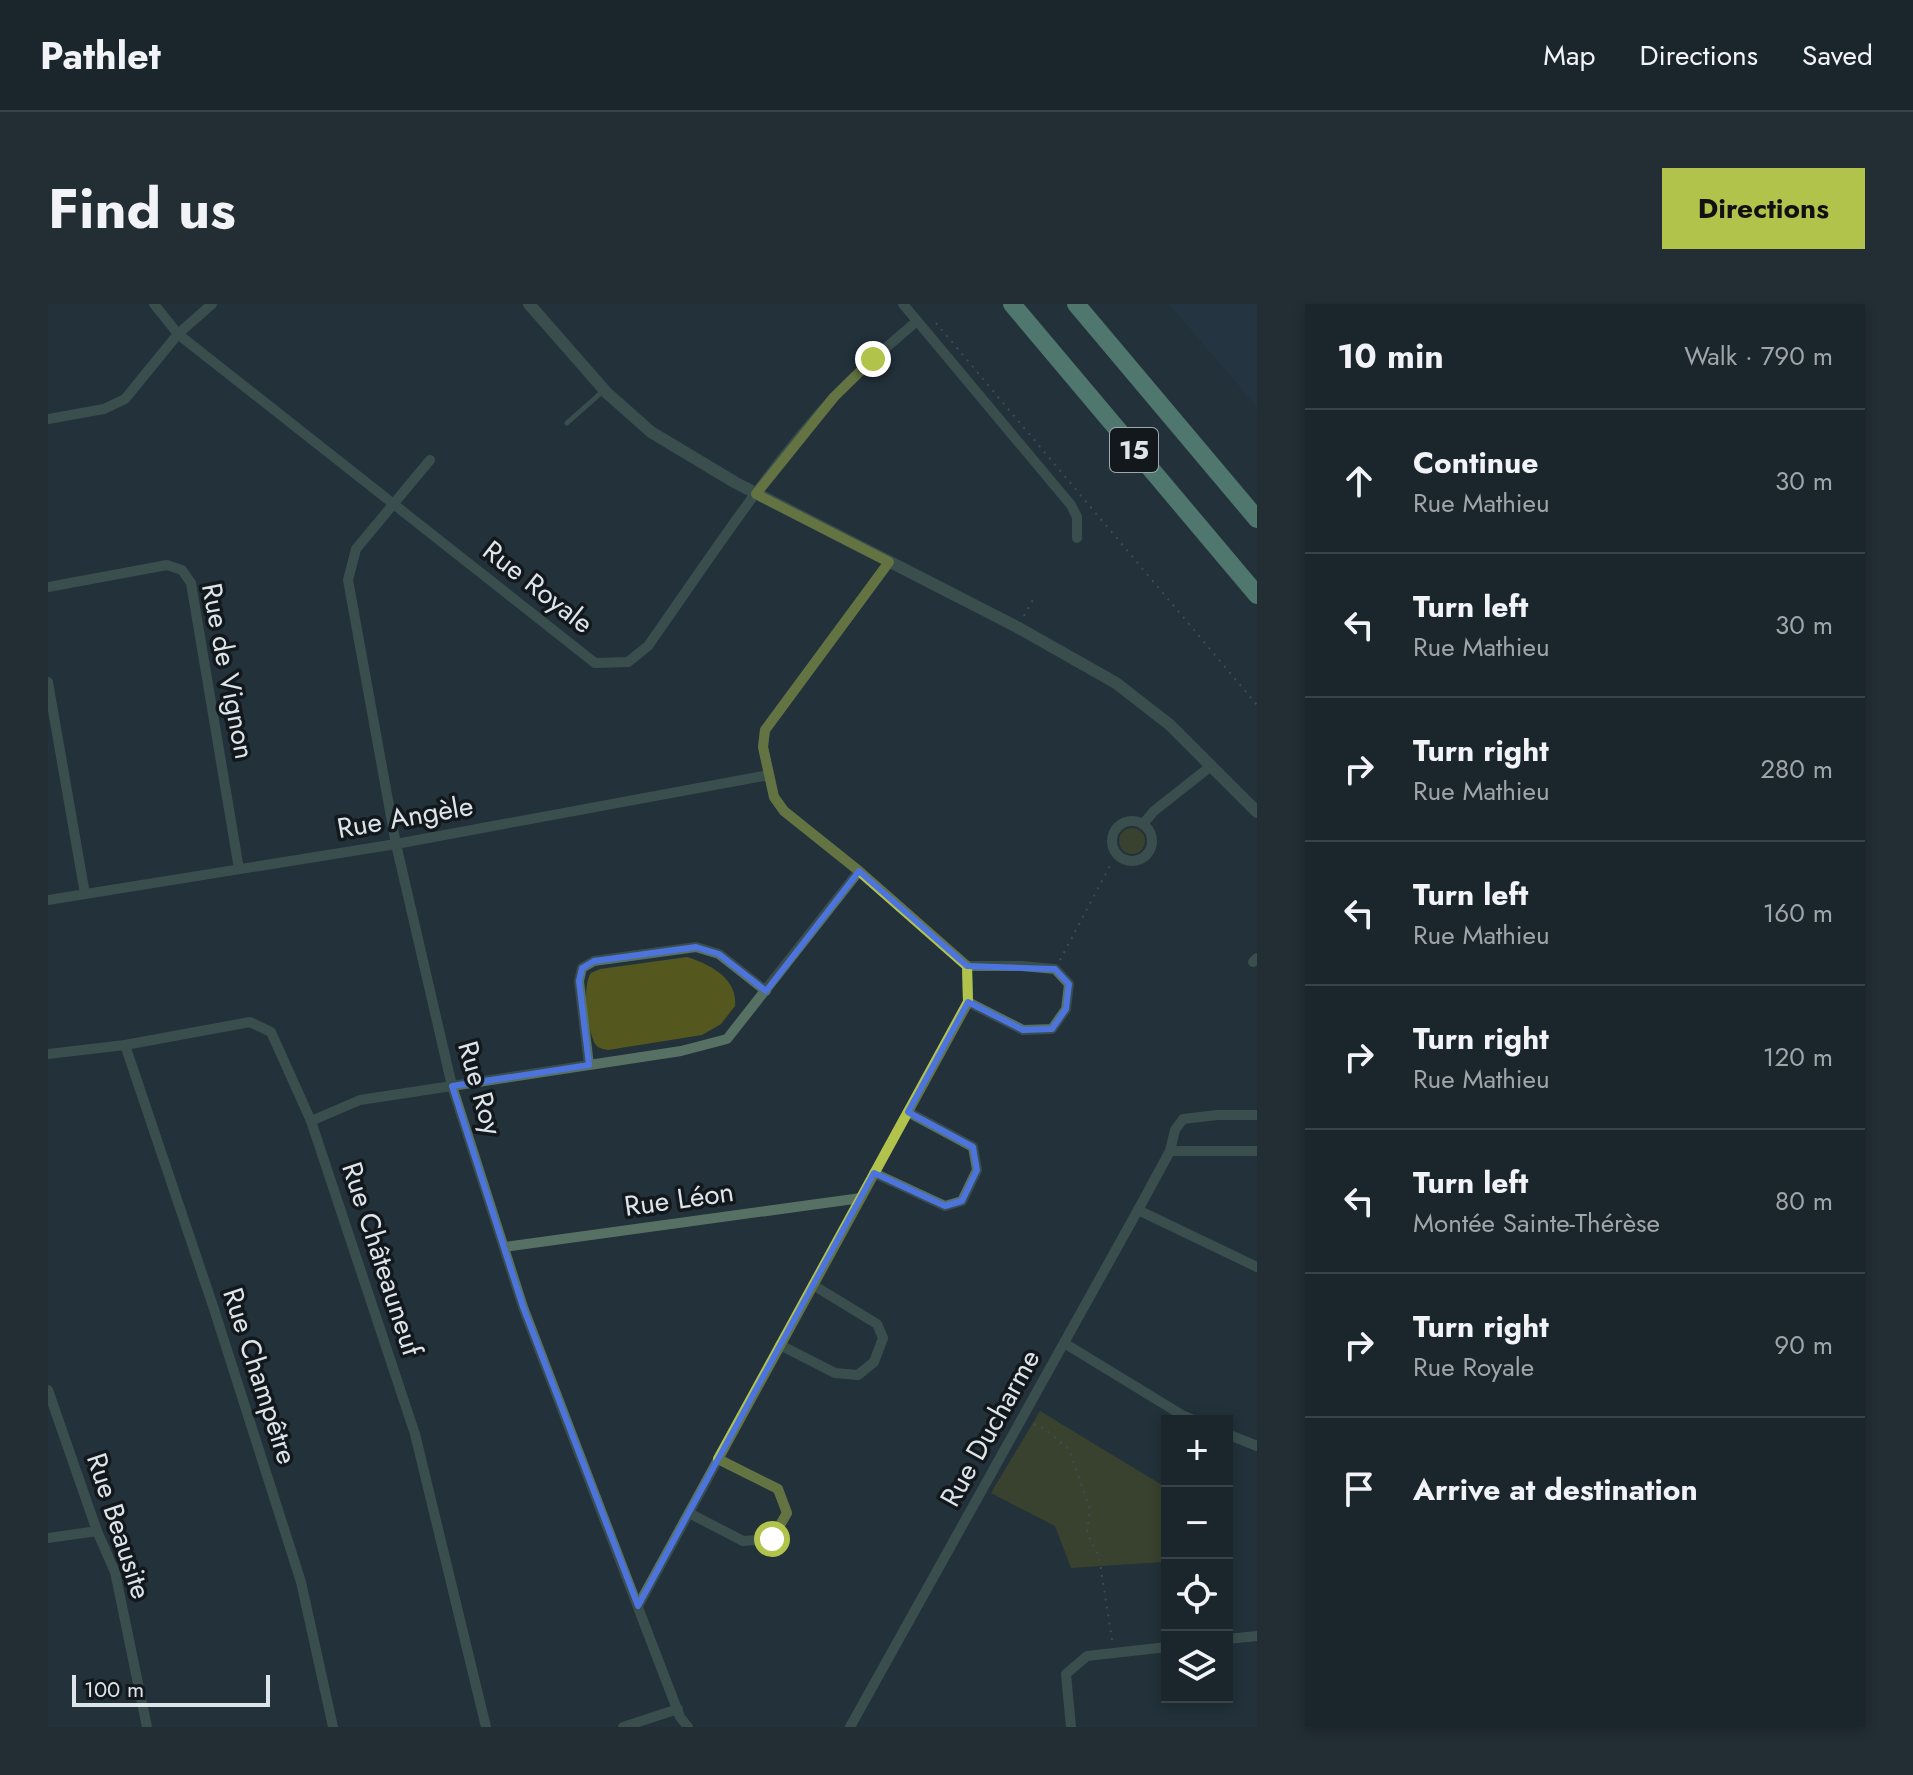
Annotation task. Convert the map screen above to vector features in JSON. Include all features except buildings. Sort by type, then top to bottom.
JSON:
[{"type":"highway","name":"15","points":[[1012,304],[1257,595]]},
{"type":"highway","name":"15","points":[[1076,304],[1257,519]]},
{"type":"highway","points":[[1224,479],[1257,505]]},
{"type":"street","name":"Rue Royale","points":[[154,304],[178,334],[595,663],[628,662],[648,646],[756,494],[834,397],[917,321]]},
{"type":"street","points":[[48,419],[104,409],[125,399],[178,334],[212,304]]},
{"type":"street","points":[[529,304],[604,390],[651,432],[756,494],[1017,627],[1099,673],[1170,725],[1257,812]]},
{"type":"street","points":[[903,304],[1071,505],[1078,520],[1077,538]]},
{"type":"street","name":"Rue Roy","points":[[430,460],[356,549],[348,580],[396,844],[452,1086],[523,1307],[678,1709],[688,1727]]},
{"type":"street","points":[[889,562],[765,730],[763,747],[774,797],[784,811],[859,871],[967,966],[1055,969],[1069,984],[1066,1009],[1052,1029],[1023,1030],[968,1002]]},
{"type":"street","name":"Rue de Vignon","points":[[48,587],[167,565],[182,570],[191,583],[239,869]]},
{"type":"street","points":[[48,682],[85,894]]},
{"type":"street","points":[[1143,824],[1154,811],[1211,766]]},
{"type":"street","name":"Rue Angèle","points":[[48,900],[396,844],[769,775]]},
{"type":"street","points":[[311,1121],[360,1100],[681,1051],[727,1039],[859,871]]},
{"type":"street","points":[[589,1065],[579,981],[582,968],[594,961],[696,947],[719,954],[766,991]]},
{"type":"street","points":[[638,1606],[968,1002],[967,966]]},
{"type":"street","name":"Rue Châteauneuf","points":[[48,1054],[125,1045],[250,1022],[271,1032],[311,1121],[415,1434],[486,1727]]},
{"type":"street","name":"Rue Champêtre","points":[[125,1045],[301,1582],[333,1727]]},
{"type":"street","points":[[874,1173],[945,1206],[962,1201],[977,1170],[973,1147],[908,1112]]},
{"type":"street","name":"Rue Ducharme","points":[[850,1727],[1138,1210],[1170,1151],[1175,1130],[1183,1119],[1257,1115]]},
{"type":"street","points":[[1170,1151],[1257,1151]]},
{"type":"street","name":"Rue Léon","points":[[504,1247],[861,1198]]},
{"type":"street","points":[[1138,1210],[1257,1267]]},
{"type":"street","points":[[780,1345],[835,1373],[858,1375],[874,1362],[883,1338],[877,1324],[813,1285]]},
{"type":"street","points":[[1064,1343],[1182,1415]]},
{"type":"street","name":"Rue Beausite","points":[[48,1390],[97,1531],[115,1572],[147,1727]]},
{"type":"street","points":[[1233,1436],[1257,1446]]},
{"type":"street","points":[[689,1513],[743,1541],[772,1539],[787,1513],[778,1489],[718,1459]]},
{"type":"street","points":[[48,1538],[97,1531]]},
{"type":"street","points":[[1233,1638],[1257,1636]]},
{"type":"street","points":[[1071,1727],[1066,1674],[1087,1656],[1161,1648]]},
{"type":"street","points":[[623,1727],[678,1709]]},
{"type":"lane","points":[[567,423],[604,390]]},
{"type":"path","points":[[932,322],[946,334],[1257,705]]},
{"type":"path","points":[[1017,627],[1035,596]]},
{"type":"path","points":[[1055,969],[1112,862]]},
{"type":"path","points":[[1022,1419],[1043,1428],[1069,1449],[1090,1509],[1087,1533],[1099,1557],[1113,1653]]},
{"type":"highlighted area","points":[[859,871],[967,966],[1055,969],[1069,984],[1066,1009],[1052,1029],[1023,1030],[968,1002],[908,1112],[973,1147],[977,1170],[962,1201],[945,1206],[874,1173],[638,1606],[523,1307],[452,1086],[589,1065],[579,981],[582,968],[594,961],[696,947],[719,954],[766,991]]},
{"type":"shaded area","points":[[1169,304],[1257,304],[1257,407]]},
{"type":"green space","points":[[1132,828],[1141,832],[1145,841],[1141,850],[1132,854],[1123,850],[1119,841],[1123,832]]},
{"type":"green space","points":[[687,957],[713,968],[732,988],[735,1006],[721,1024],[702,1035],[608,1050],[597,1046],[586,1006],[591,973],[600,969]]},
{"type":"green space","points":[[1040,1411],[1161,1484],[1161,1562],[1071,1568],[1055,1526],[991,1493]]},
{"type":"route","points":[[772,1539],[787,1513],[778,1489],[718,1459],[968,1002],[967,966],[859,871],[784,811],[774,797],[763,747],[765,730],[889,562],[756,494],[834,397],[873,359]]}]
